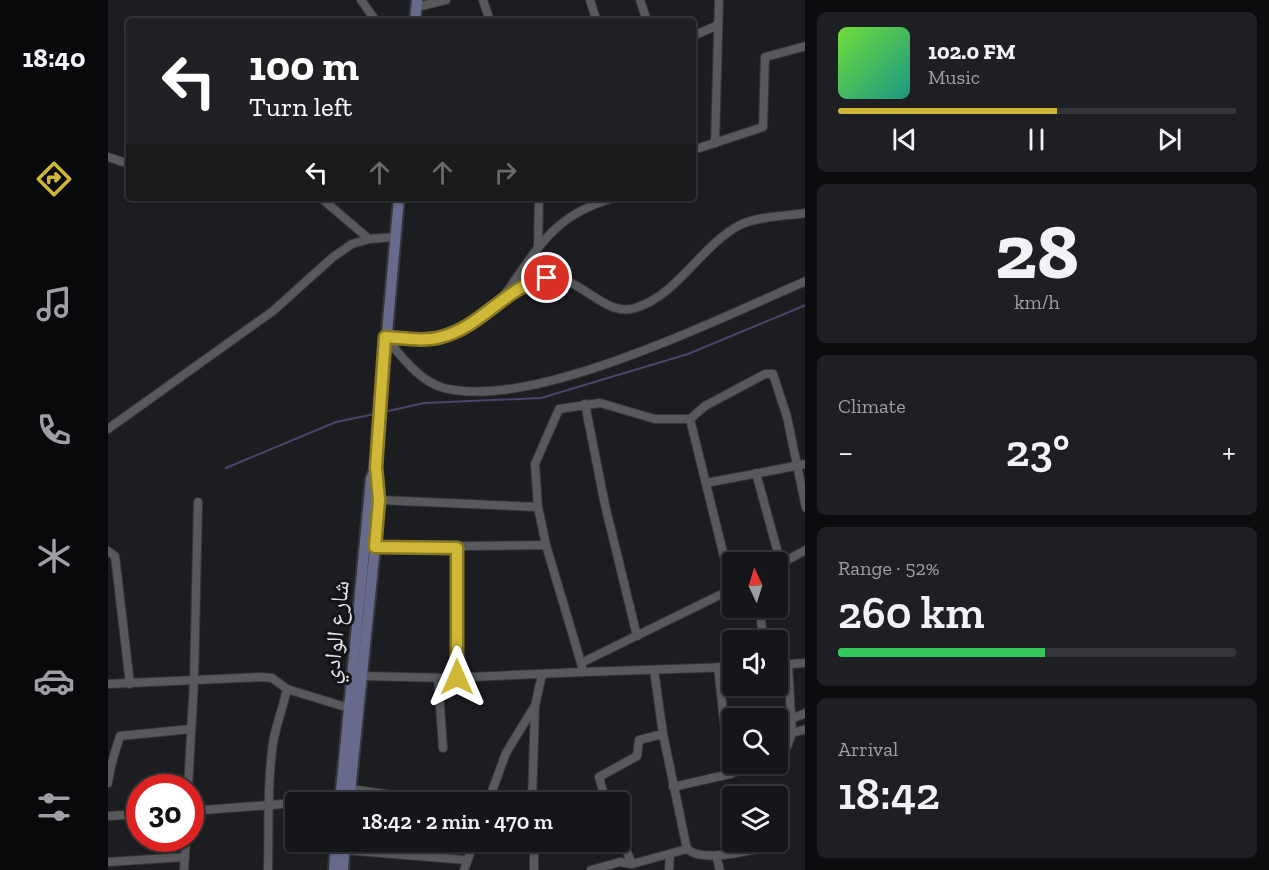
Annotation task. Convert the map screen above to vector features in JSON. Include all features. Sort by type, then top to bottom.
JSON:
[{"type":"main road","points":[[416,18],[417,3]]},
{"type":"main road","name":"شارع الوادي","points":[[349,792],[363,676],[379,500],[376,467],[385,337],[399,201]]},
{"type":"main road","name":"شارع الوادي","points":[[344,792],[349,708],[371,479],[376,467]]},
{"type":"main road","points":[[334,870],[340,852]]},
{"type":"main road","points":[[342,852],[343,870]]},
{"type":"street","points":[[361,0],[374,18]]},
{"type":"street","points":[[417,3],[446,0]]},
{"type":"street","points":[[483,0],[489,18]]},
{"type":"street","points":[[590,0],[596,18]]},
{"type":"street","points":[[640,0],[646,18]]},
{"type":"street","points":[[715,143],[719,0]]},
{"type":"street","points":[[696,35],[718,25]]},
{"type":"street","points":[[696,149],[763,127],[765,57],[805,46]]},
{"type":"street","points":[[108,157],[126,163]]},
{"type":"street","points":[[327,201],[369,239]]},
{"type":"street","points":[[538,246],[539,201]]},
{"type":"street","points":[[493,310],[538,246],[576,212],[606,201]]},
{"type":"street","points":[[385,337],[441,338],[493,310],[525,285],[547,278],[568,281],[617,308],[634,309],[659,295],[741,225],[805,213]]},
{"type":"street","points":[[108,429],[273,311],[333,256],[352,244],[369,239],[395,237]]},
{"type":"street","points":[[385,337],[413,369],[442,388],[484,393],[549,382],[674,339],[805,281]]},
{"type":"street","points":[[583,672],[546,545],[538,507],[535,464],[555,411],[600,403],[655,419],[690,419],[705,406],[765,374],[773,374],[802,465],[805,497]]},
{"type":"street","points":[[585,404],[605,505],[637,636]]},
{"type":"street","points":[[690,419],[723,552]]},
{"type":"street","points":[[706,483],[802,465]]},
{"type":"street","points":[[756,473],[776,552]]},
{"type":"street","points":[[379,500],[538,507]]},
{"type":"street","points":[[189,774],[194,681],[198,502]]},
{"type":"street","points":[[375,547],[457,548],[546,545]]},
{"type":"street","points":[[457,548],[457,677]]},
{"type":"street","points":[[108,551],[115,556],[130,684]]},
{"type":"street","points":[[788,560],[805,551]]},
{"type":"street","points":[[581,663],[722,594]]},
{"type":"street","points":[[788,744],[792,733],[792,718],[788,664],[805,663]]},
{"type":"street","points":[[718,667],[723,708]]},
{"type":"street","points":[[363,676],[438,678],[722,667]]},
{"type":"street","points":[[654,670],[663,734],[687,849]]},
{"type":"street","points":[[532,792],[535,706],[542,674]]},
{"type":"street","points":[[108,684],[272,678],[287,689],[349,708]]},
{"type":"street","points":[[438,678],[443,748]]},
{"type":"street","points":[[268,870],[267,805],[273,746],[287,689]]},
{"type":"street","points":[[491,792],[506,753],[535,706]]},
{"type":"street","points":[[792,718],[805,713]]},
{"type":"street","points":[[108,783],[111,756],[123,734],[191,729]]},
{"type":"street","points":[[792,733],[805,729]]},
{"type":"street","points":[[603,792],[598,777],[637,756],[639,740],[642,737],[663,734]]},
{"type":"street","points":[[673,787],[730,774]]},
{"type":"street","points":[[351,789],[371,792]]},
{"type":"street","points":[[204,810],[285,804]]},
{"type":"street","points":[[108,816],[126,815]]},
{"type":"street","points":[[591,870],[632,864],[687,849],[696,854],[716,856],[739,852]]},
{"type":"street","points":[[184,870],[185,852]]},
{"type":"street","points":[[404,852],[467,860]]},
{"type":"street","points":[[464,870],[470,852]]},
{"type":"street","points":[[534,852],[534,870]]},
{"type":"street","points":[[627,852],[632,864]]},
{"type":"street","points":[[669,870],[670,854]]},
{"type":"street","points":[[716,856],[720,870]]},
{"type":"street","points":[[110,863],[185,857]]},
{"type":"waterway","points":[[384,412],[424,403],[541,398],[688,354],[805,305]]},
{"type":"waterway","points":[[226,468],[336,422],[375,414]]},
{"type":"route","points":[[457,677],[457,548],[375,547],[379,500],[379,479],[376,467],[385,337],[441,338],[493,310],[525,285],[547,278]]}]
